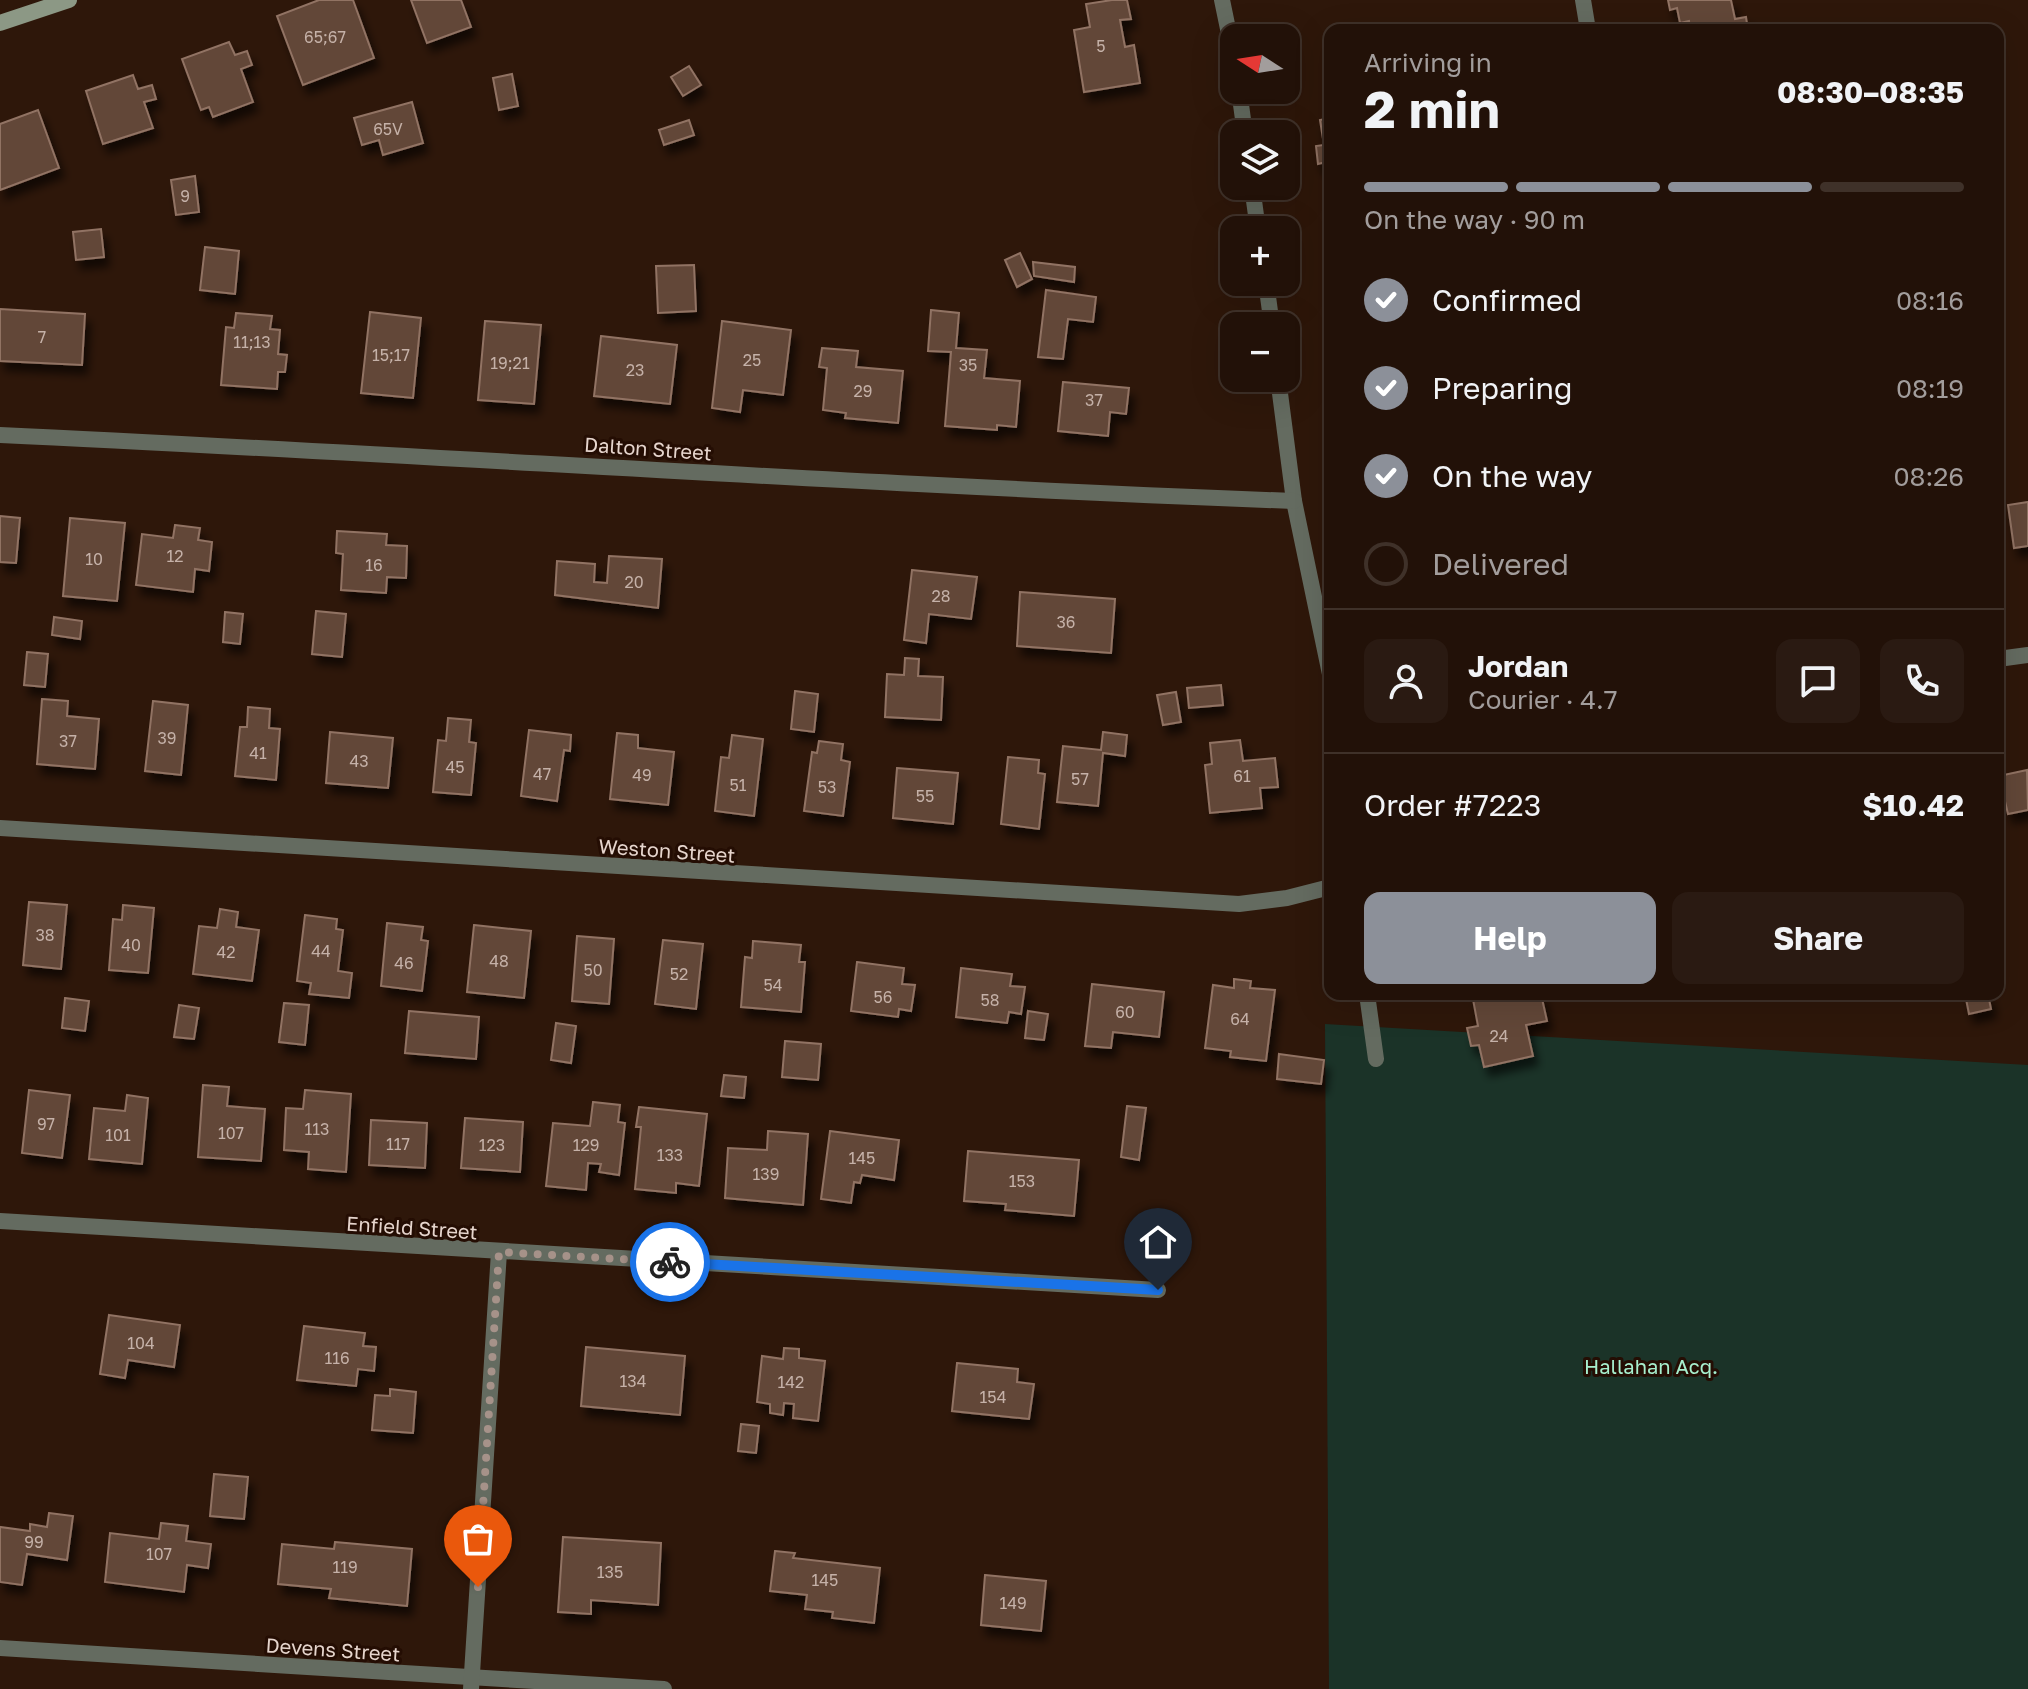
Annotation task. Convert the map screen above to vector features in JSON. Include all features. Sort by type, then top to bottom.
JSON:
[{"type":"main road","points":[[0,23],[69,0]]},
{"type":"street","points":[[1222,0],[1227,24]]},
{"type":"street","points":[[1583,0],[1587,24]]},
{"type":"street","points":[[1280,392],[1294,501],[1324,645]]},
{"type":"street","name":"Dalton Street","points":[[0,435],[482,458],[1003,490],[1294,501]]},
{"type":"street","points":[[2004,658],[2028,655]]},
{"type":"street","name":"Weston Street","points":[[0,828],[1239,904],[1287,898],[1324,889]]},
{"type":"street","points":[[1368,1000],[1376,1059]]},
{"type":"street","name":"Enfield Street","points":[[0,1221],[1158,1290]]},
{"type":"street","points":[[471,1683],[499,1252]]},
{"type":"street","name":"Devens Street","points":[[0,1648],[471,1683],[664,1689]]},
{"type":"green space","name":"Hallahan Acq.","points":[[1325,1024],[2028,1065],[2028,1689],[1329,1689]]},
{"type":"building","points":[[319,0],[353,0],[374,58],[303,85],[277,16]]},
{"type":"building","points":[[411,0],[461,0],[471,27],[427,43]]},
{"type":"building","points":[[1127,0],[1131,19],[1120,20],[1125,47],[1134,45],[1140,83],[1084,92],[1074,30],[1090,27],[1086,4]]},
{"type":"building","points":[[1668,0],[1731,0],[1735,19],[1746,17],[1747,24],[1680,23],[1677,8],[1670,10]]},
{"type":"building","points":[[229,42],[235,55],[247,51],[252,65],[241,69],[253,102],[213,117],[209,107],[201,110],[182,59]]},
{"type":"building","points":[[689,66],[701,85],[683,96],[671,77]]},
{"type":"building","points":[[512,74],[518,106],[499,110],[493,78]]},
{"type":"building","points":[[133,75],[138,89],[152,85],[156,99],[144,102],[153,128],[103,144],[86,91]]},
{"type":"building","points":[[412,102],[423,143],[383,155],[379,140],[362,145],[354,118]]},
{"type":"building","points":[[38,110],[59,168],[0,190],[0,124]]},
{"type":"building","points":[[1324,119],[1324,145],[1320,120]]},
{"type":"building","points":[[689,120],[694,135],[664,145],[659,130]]},
{"type":"building","points":[[1324,145],[1324,162],[1318,164],[1316,146]]},
{"type":"building","points":[[195,176],[199,212],[176,215],[171,180]]},
{"type":"building","points":[[101,229],[104,257],[76,260],[73,232]]},
{"type":"building","points":[[205,247],[239,251],[235,294],[200,290]]},
{"type":"building","points":[[1020,253],[1032,279],[1017,287],[1005,260]]},
{"type":"building","points":[[1033,262],[1075,267],[1074,282],[1034,276]]},
{"type":"building","points":[[694,265],[696,311],[658,313],[656,266]]},
{"type":"building","points":[[1046,290],[1096,297],[1093,322],[1068,319],[1063,359],[1038,357]]},
{"type":"building","points":[[0,309],[85,314],[82,365],[0,361]]},
{"type":"building","points":[[931,310],[959,313],[956,348],[987,350],[984,378],[1020,381],[1016,427],[997,425],[997,430],[945,426],[951,352],[928,351]]},
{"type":"building","points":[[370,312],[421,318],[413,398],[361,393]]},
{"type":"building","points":[[236,313],[272,316],[270,329],[280,330],[278,354],[287,355],[285,372],[278,372],[277,389],[221,385],[226,327],[234,328]]},
{"type":"building","points":[[485,321],[541,325],[534,404],[478,400]]},
{"type":"building","points":[[722,321],[791,330],[783,395],[743,390],[740,412],[712,408]]},
{"type":"building","points":[[601,336],[677,345],[670,404],[594,396]]},
{"type":"building","points":[[822,348],[858,351],[856,367],[903,371],[898,423],[845,418],[846,413],[823,410],[827,368],[819,367]]},
{"type":"building","points":[[1063,382],[1129,388],[1126,414],[1110,412],[1108,436],[1058,431]]},
{"type":"building","points":[[2028,502],[2028,546],[2014,548],[2008,505]]},
{"type":"building","points":[[0,516],[20,518],[16,563],[0,562]]},
{"type":"building","points":[[70,518],[125,523],[117,601],[63,596]]},
{"type":"building","points":[[175,525],[200,528],[198,540],[212,542],[209,571],[195,569],[193,592],[136,585],[142,534],[173,538]]},
{"type":"building","points":[[337,531],[387,534],[386,545],[407,546],[406,578],[387,577],[386,593],[341,590],[343,554],[336,553]]},
{"type":"building","points":[[609,556],[662,559],[658,608],[555,595],[557,561],[595,564],[594,582],[607,583]]},
{"type":"building","points":[[912,570],[977,577],[971,619],[929,614],[926,643],[904,640]]},
{"type":"building","points":[[1020,592],[1115,599],[1111,653],[1017,646]]},
{"type":"building","points":[[316,611],[346,614],[342,657],[312,654]]},
{"type":"building","points":[[225,612],[243,614],[240,644],[223,642]]},
{"type":"building","points":[[54,617],[82,621],[80,639],[52,635]]},
{"type":"building","points":[[27,652],[48,654],[45,687],[24,685]]},
{"type":"building","points":[[905,658],[919,659],[918,676],[943,677],[941,720],[885,717],[887,674],[904,675]]},
{"type":"building","points":[[1221,685],[1223,705],[1189,708],[1187,688]]},
{"type":"building","points":[[795,691],[818,694],[814,732],[791,729]]},
{"type":"building","points":[[1176,692],[1181,722],[1163,725],[1157,695]]},
{"type":"building","points":[[42,699],[68,701],[67,716],[99,719],[95,769],[37,764]]},
{"type":"building","points":[[153,701],[188,705],[181,775],[145,771]]},
{"type":"building","points":[[248,707],[270,709],[269,728],[280,729],[276,780],[235,776],[240,727],[247,727]]},
{"type":"building","points":[[448,718],[471,720],[469,742],[476,743],[471,795],[433,792],[438,740],[446,741]]},
{"type":"building","points":[[529,730],[571,735],[570,751],[564,750],[557,801],[521,796]]},
{"type":"building","points":[[330,732],[393,738],[388,788],[326,783]]},
{"type":"building","points":[[1103,732],[1127,735],[1125,756],[1103,753],[1098,806],[1057,802],[1063,746],[1101,750]]},
{"type":"building","points":[[617,733],[638,735],[638,748],[674,752],[668,805],[610,799]]},
{"type":"building","points":[[732,735],[763,739],[754,816],[715,811],[721,757],[729,758]]},
{"type":"building","points":[[1240,740],[1243,761],[1275,758],[1278,787],[1260,788],[1262,808],[1210,813],[1205,765],[1212,764],[1210,743]]},
{"type":"building","points":[[819,741],[843,744],[841,760],[850,762],[843,816],[804,811],[812,752],[817,753]]},
{"type":"building","points":[[1008,757],[1039,760],[1038,773],[1045,774],[1039,829],[1001,824]]},
{"type":"building","points":[[897,768],[958,773],[953,824],[893,818]]},
{"type":"building","points":[[2027,770],[2028,810],[2008,814],[2004,775]]},
{"type":"building","points":[[29,902],[67,905],[61,969],[23,965]]},
{"type":"building","points":[[123,905],[154,908],[148,973],[109,970],[113,919],[122,920]]},
{"type":"building","points":[[220,909],[238,912],[236,927],[259,930],[252,981],[193,974],[199,926],[217,928]]},
{"type":"building","points":[[305,915],[337,919],[336,929],[343,930],[338,971],[352,973],[349,998],[309,994],[311,983],[297,981]]},
{"type":"building","points":[[387,923],[423,927],[421,940],[428,941],[422,991],[381,986]]},
{"type":"building","points":[[474,925],[531,931],[524,998],[467,992]]},
{"type":"building","points":[[577,936],[614,939],[609,1004],[572,1001]]},
{"type":"building","points":[[663,940],[703,944],[696,1009],[655,1004]]},
{"type":"building","points":[[753,941],[801,945],[799,962],[805,962],[801,1012],[741,1007],[745,957],[752,958]]},
{"type":"building","points":[[857,962],[904,968],[902,984],[915,985],[911,1011],[899,1009],[898,1017],[851,1011]]},
{"type":"building","points":[[961,968],[1012,974],[1010,986],[1025,987],[1021,1014],[1009,1012],[1007,1023],[956,1017]]},
{"type":"building","points":[[1234,979],[1251,981],[1250,988],[1275,990],[1266,1061],[1230,1057],[1231,1051],[1205,1048],[1213,985],[1234,988]]},
{"type":"building","points":[[1092,984],[1164,992],[1159,1037],[1113,1032],[1111,1048],[1085,1046]]},
{"type":"building","points":[[65,998],[89,1001],[85,1031],[62,1028]]},
{"type":"building","points":[[1473,1000],[1542,1000],[1547,1021],[1526,1025],[1533,1056],[1484,1067],[1479,1045],[1471,1046],[1467,1028],[1478,1026]]},
{"type":"building","points":[[1966,1000],[1989,1000],[1991,1009],[1969,1014]]},
{"type":"building","points":[[284,1003],[309,1005],[305,1045],[279,1042]]},
{"type":"building","points":[[179,1005],[199,1008],[194,1039],[174,1037]]},
{"type":"building","points":[[409,1011],[479,1017],[476,1059],[405,1053]]},
{"type":"building","points":[[1028,1011],[1048,1014],[1044,1040],[1025,1038]]},
{"type":"building","points":[[556,1023],[576,1026],[571,1063],[551,1060]]},
{"type":"building","points":[[785,1041],[821,1044],[818,1080],[782,1077]]},
{"type":"building","points":[[1279,1054],[1324,1060],[1321,1084],[1277,1079]]},
{"type":"building","points":[[724,1075],[746,1077],[744,1098],[721,1096]]},
{"type":"building","points":[[203,1085],[229,1087],[227,1106],[265,1109],[261,1161],[198,1157]]},
{"type":"building","points":[[29,1090],[70,1095],[62,1158],[22,1153]]},
{"type":"building","points":[[305,1090],[351,1094],[346,1172],[308,1169],[309,1152],[284,1150],[286,1108],[303,1109]]},
{"type":"building","points":[[127,1095],[148,1098],[142,1164],[89,1159],[94,1108],[125,1111]]},
{"type":"building","points":[[593,1102],[620,1105],[618,1122],[625,1123],[619,1175],[599,1172],[601,1164],[588,1163],[586,1190],[546,1186],[553,1123],[590,1126]]},
{"type":"building","points":[[1127,1106],[1146,1108],[1139,1160],[1121,1157]]},
{"type":"building","points":[[639,1107],[707,1114],[699,1186],[676,1183],[676,1193],[635,1189],[641,1127],[636,1127]]},
{"type":"building","points":[[465,1118],[523,1122],[520,1172],[461,1168]]},
{"type":"building","points":[[371,1120],[427,1123],[425,1168],[369,1165]]},
{"type":"building","points":[[768,1131],[808,1134],[803,1205],[725,1198],[728,1148],[767,1150]]},
{"type":"building","points":[[830,1131],[899,1140],[894,1180],[862,1175],[860,1183],[854,1182],[851,1203],[821,1199]]},
{"type":"building","points":[[968,1151],[1079,1160],[1074,1216],[1005,1210],[1006,1204],[964,1201]]},
{"type":"building","points":[[109,1315],[180,1325],[174,1367],[128,1360],[125,1378],[100,1374]]},
{"type":"building","points":[[304,1326],[365,1333],[363,1346],[376,1347],[374,1371],[358,1369],[356,1386],[297,1380]]},
{"type":"building","points":[[586,1347],[685,1356],[680,1415],[581,1406]]},
{"type":"building","points":[[784,1348],[799,1349],[799,1358],[825,1361],[818,1421],[793,1418],[794,1404],[784,1403],[783,1415],[770,1413],[770,1404],[757,1402],[762,1356],[783,1359]]},
{"type":"building","points":[[957,1363],[1018,1369],[1017,1382],[1034,1384],[1029,1419],[952,1411]]},
{"type":"building","points":[[390,1389],[416,1392],[413,1433],[372,1430],[375,1395],[390,1396]]},
{"type":"building","points":[[741,1424],[759,1426],[756,1453],[738,1451]]},
{"type":"building","points":[[214,1474],[248,1477],[244,1519],[210,1516]]},
{"type":"building","points":[[49,1513],[73,1516],[67,1560],[27,1554],[22,1585],[0,1582],[0,1527],[30,1531],[30,1524],[47,1527]]},
{"type":"building","points":[[161,1523],[188,1526],[186,1541],[211,1544],[208,1568],[187,1565],[184,1592],[105,1582],[110,1533],[159,1539]]},
{"type":"building","points":[[563,1537],[661,1543],[658,1605],[591,1600],[591,1614],[558,1612]]},
{"type":"building","points":[[335,1542],[412,1549],[407,1606],[329,1598],[331,1589],[278,1584],[282,1544],[334,1549]]},
{"type":"building","points":[[775,1551],[795,1553],[793,1558],[880,1568],[874,1623],[832,1618],[833,1612],[805,1609],[807,1595],[770,1591]]},
{"type":"building","points":[[985,1575],[1046,1581],[1041,1631],[981,1625]]},
{"type":"way so far","points":[[478,1587],[499,1252],[670,1262]]},
{"type":"route","points":[[670,1262],[1158,1290]]}]
